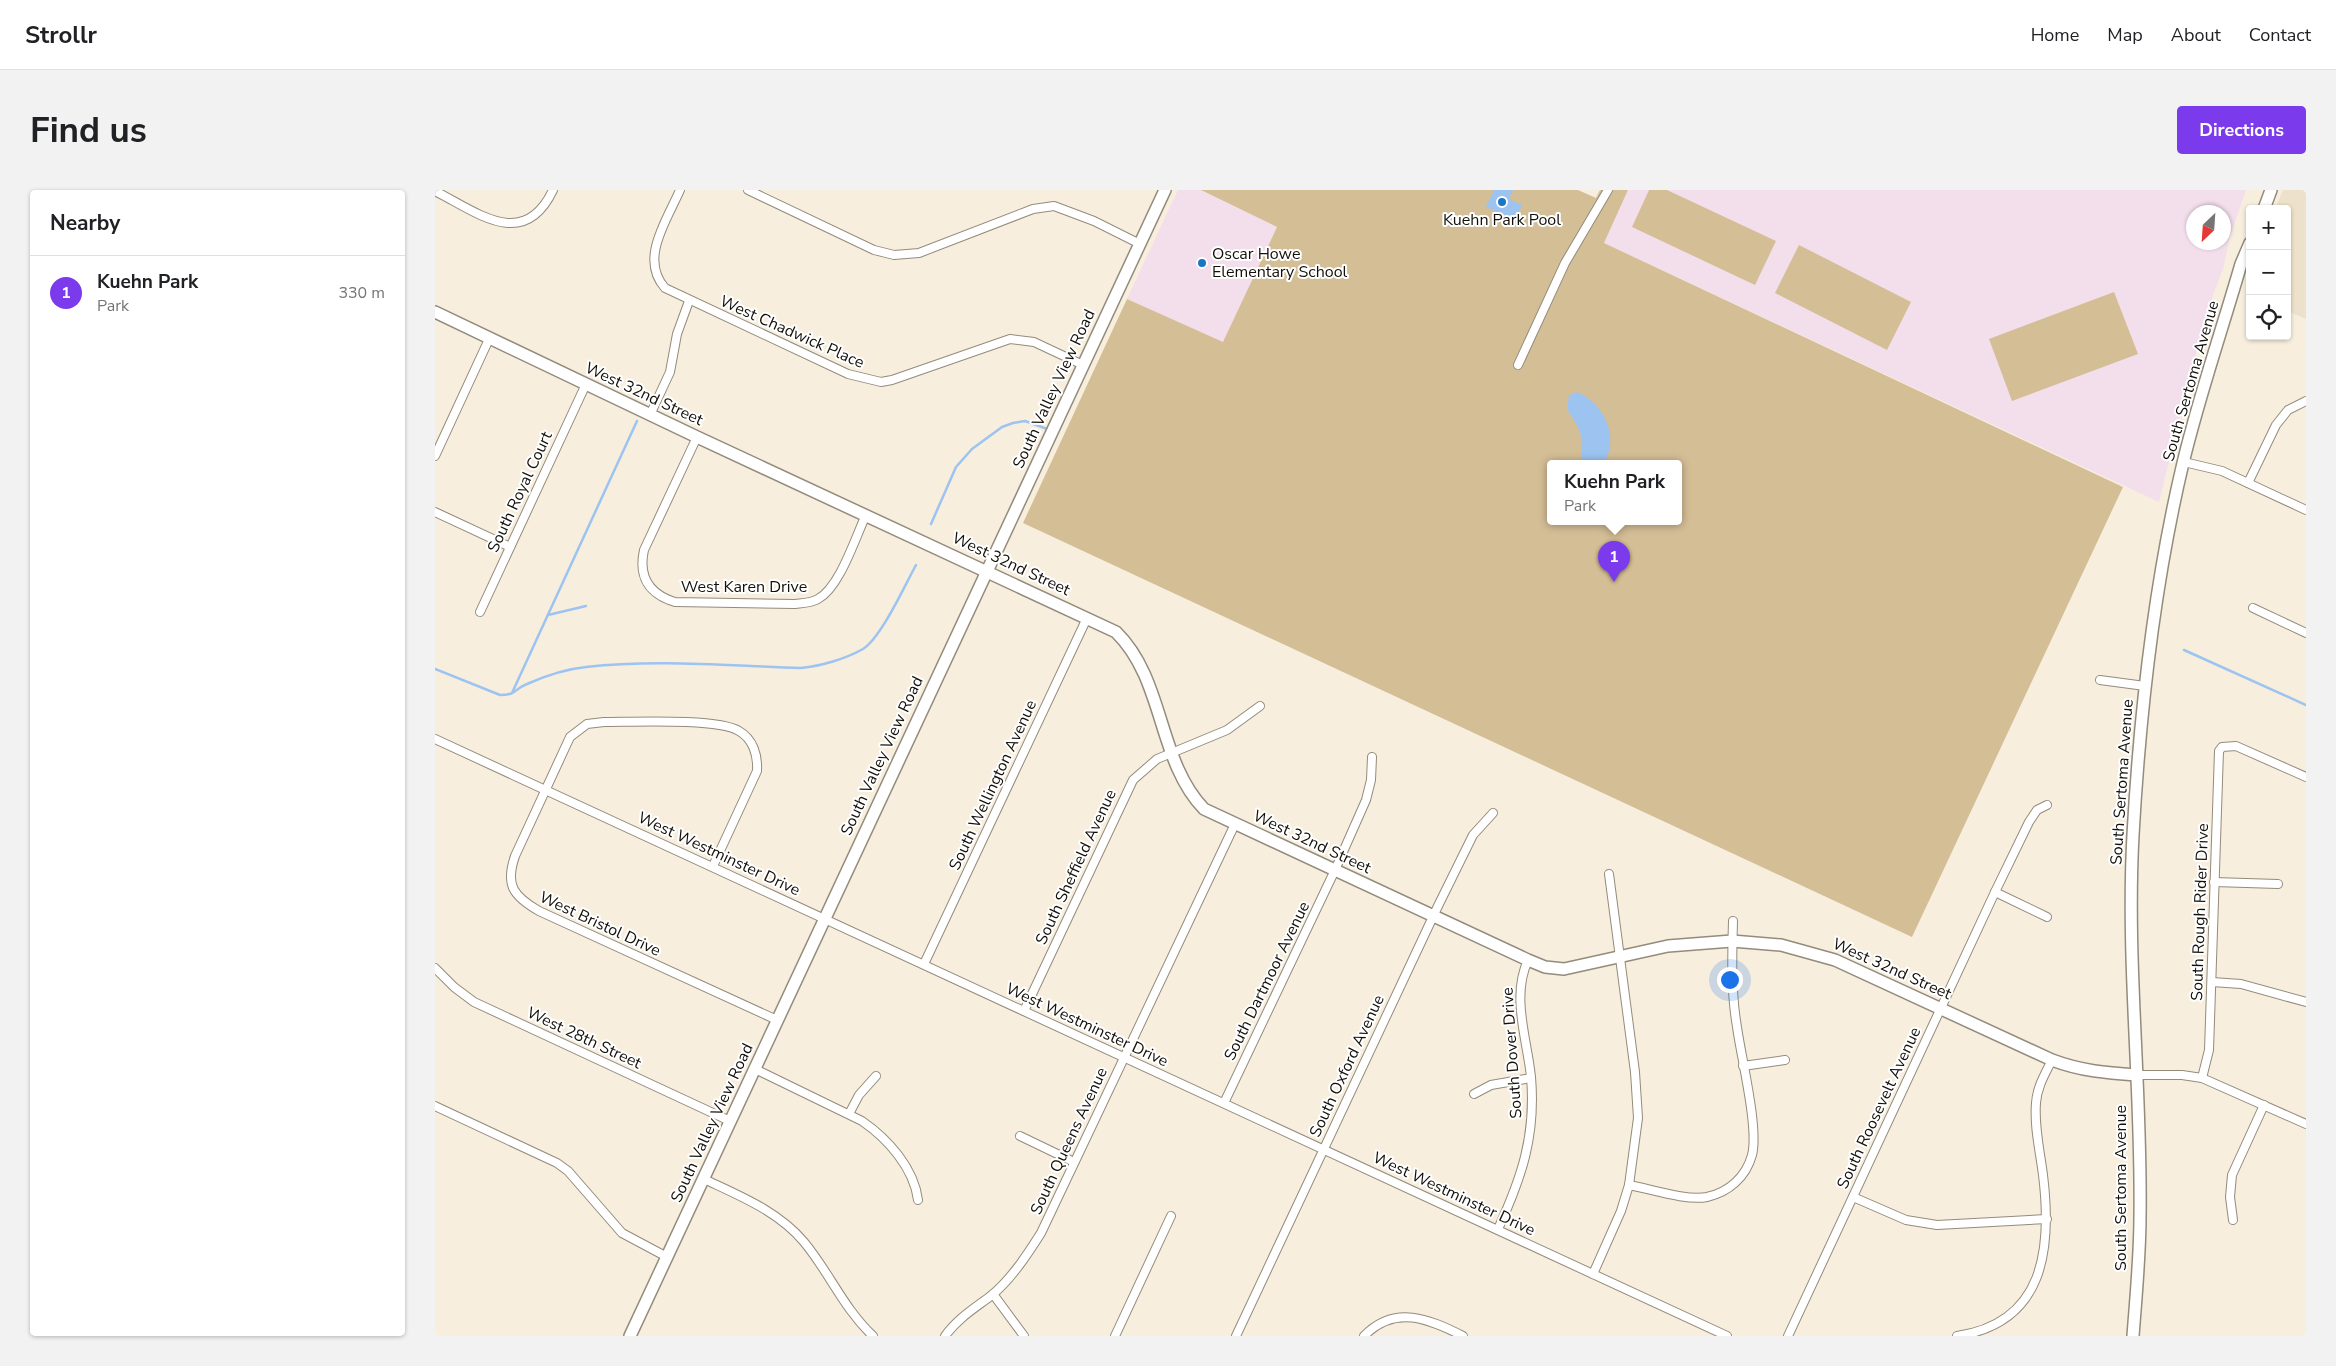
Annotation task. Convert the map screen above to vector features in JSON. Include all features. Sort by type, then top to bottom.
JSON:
[{"type":"street","points":[[435,191],[497,222],[516,224],[537,215],[553,190]]},
{"type":"street","name":"West Chadwick Place","points":[[680,190],[656,246],[653,265],[657,278],[665,288],[689,301],[848,374],[881,382],[905,377],[1010,339],[1034,342],[1083,365]]},
{"type":"street","points":[[748,190],[873,250],[894,255],[919,253],[1033,210],[1054,206],[1094,221],[1140,244]]},
{"type":"street","name":"South Valley View Road","points":[[630,1336],[1165,190]]},
{"type":"street","points":[[1518,365],[1565,262],[1608,190]]},
{"type":"street","points":[[2265,205],[2271,190]]},
{"type":"street","name":"South Sertoma Avenue","points":[[2133,1336],[2140,1217],[2137,1074],[2132,975],[2133,837],[2145,686],[2155,602],[2184,462],[2241,264],[2247,250]]},
{"type":"street","points":[[650,415],[669,372],[677,334],[689,301]]},
{"type":"street","name":"West 32nd Street","points":[[435,312],[650,415],[987,570],[1116,632],[1132,650],[1145,670],[1172,752],[1193,798],[1204,809],[1528,960],[1545,967],[1565,969],[1668,946],[1732,941],[1781,945],[1835,960],[2052,1060],[2083,1071],[2182,1074],[2202,1078],[2306,1124]]},
{"type":"street","points":[[435,456],[490,337]]},
{"type":"street","name":"South Royal Court","points":[[480,612],[586,384]]},
{"type":"street","points":[[2248,483],[2276,424],[2289,410],[2306,401]]},
{"type":"street","name":"West Karen Drive","points":[[697,437],[644,550],[642,560],[642,570],[647,584],[667,599],[675,602],[795,604],[812,602],[826,593],[834,582],[866,515]]},
{"type":"street","points":[[2184,462],[2221,471],[2306,510]]},
{"type":"street","points":[[435,512],[510,547]]},
{"type":"street","points":[[2253,608],[2306,633]]},
{"type":"street","name":"South Wellington Avenue","points":[[924,964],[1087,618]]},
{"type":"street","points":[[2100,680],[2145,686]]},
{"type":"street","name":"South Sheffield Avenue","points":[[1024,1011],[1128,790],[1140,772],[1172,752],[1227,730],[1260,706]]},
{"type":"street","name":"West Bristol Drive","points":[[713,866],[757,771],[757,762],[750,740],[738,730],[716,724],[603,722],[587,724],[570,737],[511,867],[511,884],[519,896],[539,911],[777,1020]]},
{"type":"street","name":"West Westminster Drive","points":[[435,739],[1727,1336]]},
{"type":"street","name":"South Rough Rider Drive","points":[[2202,1078],[2209,1050],[2218,756],[2222,747],[2236,746],[2306,777]]},
{"type":"street","name":"South Dartmoor Avenue","points":[[1224,1103],[1335,870],[1366,800],[1371,780],[1372,757]]},
{"type":"street","name":"South Roosevelt Avenue","points":[[1788,1336],[2029,822],[2037,810],[2047,805]]},
{"type":"street","name":"South Oxford Avenue","points":[[1236,1336],[1433,916],[1473,835],[1493,813]]},
{"type":"street","name":"South Queens Avenue","points":[[945,1336],[967,1312],[993,1294],[1015,1270],[1041,1234],[1235,824]]},
{"type":"street","points":[[1593,1274],[1618,1219],[1629,1185],[1637,1136],[1638,1098],[1609,874]]},
{"type":"street","points":[[2214,882],[2278,884]]},
{"type":"street","points":[[1995,892],[2047,917]]},
{"type":"street","points":[[1629,1185],[1701,1198],[1725,1191],[1739,1179],[1753,1150],[1751,1115],[1731,983],[1733,921]]},
{"type":"street","name":"South Dover Drive","points":[[1498,1229],[1520,1178],[1529,1145],[1531,1078],[1519,991],[1521,975],[1528,960]]},
{"type":"street","name":"West 28th Street","points":[[435,968],[473,1002],[730,1121]]},
{"type":"street","points":[[2212,982],[2241,984],[2306,1002]]},
{"type":"street","points":[[1743,1066],[1785,1060]]},
{"type":"street","points":[[1957,1336],[1990,1328],[2000,1322],[2023,1303],[2037,1281],[2041,1268],[2047,1219],[2035,1101],[2038,1088],[2052,1060]]},
{"type":"street","points":[[755,1069],[849,1114],[873,1128],[894,1151],[913,1180],[918,1200]]},
{"type":"street","points":[[849,1114],[859,1095],[877,1076]]},
{"type":"street","points":[[1474,1094],[1491,1085],[1531,1078]]},
{"type":"street","points":[[2233,1220],[2230,1197],[2232,1175],[2264,1105]]},
{"type":"street","points":[[435,1106],[557,1163],[568,1171],[622,1233],[667,1257]]},
{"type":"street","points":[[1019,1136],[1074,1162]]},
{"type":"street","points":[[704,1179],[747,1199],[775,1215],[790,1227],[815,1256],[855,1317],[873,1336]]},
{"type":"street","points":[[1853,1197],[1899,1218],[1937,1225],[2047,1219]]},
{"type":"street","points":[[1115,1336],[1171,1216]]},
{"type":"street","points":[[993,1294],[1024,1336]]},
{"type":"street","points":[[1364,1336],[1371,1328],[1388,1319],[1406,1317],[1435,1323],[1463,1336]]},
{"type":"shaded area","name":"Oscar Howe Elementary School","points":[[1178,190],[1201,190],[1277,227],[1223,343],[1127,299]]},
{"type":"shaded area","points":[[1201,190],[1578,190],[1596,198],[1600,190],[1628,190],[1604,243],[2123,487],[1912,937],[1023,523],[1127,299],[1223,342],[1277,227]]},
{"type":"shaded area","points":[[1628,190],[2246,190],[2231,234],[2231,205],[2186,205],[2186,250],[2227,250],[2223,269],[2198,346],[2159,502],[1604,243]]},
{"type":"shaded area","points":[[1649,190],[1667,190],[1776,241],[1755,285],[1632,227]]},
{"type":"shaded area","points":[[2283,190],[2306,190],[2306,319],[2291,313],[2291,205],[2277,205]]},
{"type":"shaded area","points":[[1799,245],[1911,302],[1887,350],[1775,293]]},
{"type":"shaded area","points":[[2114,292],[2138,354],[2012,401],[1989,339]]},
{"type":"water","name":"Kuehn Park Pool","points":[[1494,190],[1513,190],[1509,199],[1522,205],[1516,220],[1486,207]]},
{"type":"water","points":[[1577,392],[1587,397],[1602,412],[1610,432],[1609,453],[1606,460],[1581,460],[1581,436],[1577,425],[1567,409],[1569,395]]},
{"type":"waterway","points":[[512,693],[637,421]]},
{"type":"waterway","points":[[931,524],[956,467],[972,449],[1002,427],[1013,423],[1025,421],[1050,430]]},
{"type":"waterway","points":[[435,669],[500,695],[506,695],[548,676],[571,669],[586,667],[666,663],[801,668],[817,666],[849,656],[870,643],[885,623],[916,565]]},
{"type":"waterway","points":[[548,615],[586,606]]},
{"type":"waterway","points":[[2184,650],[2306,705]]},
{"type":"place","name":"Kuehn Park Pool","points":[[1502,202]]},
{"type":"place","name":"Oscar Howe Elementary School","points":[[1202,263]]},
{"type":"place","name":"Kuehn Park","points":[[1614,582]]}]
